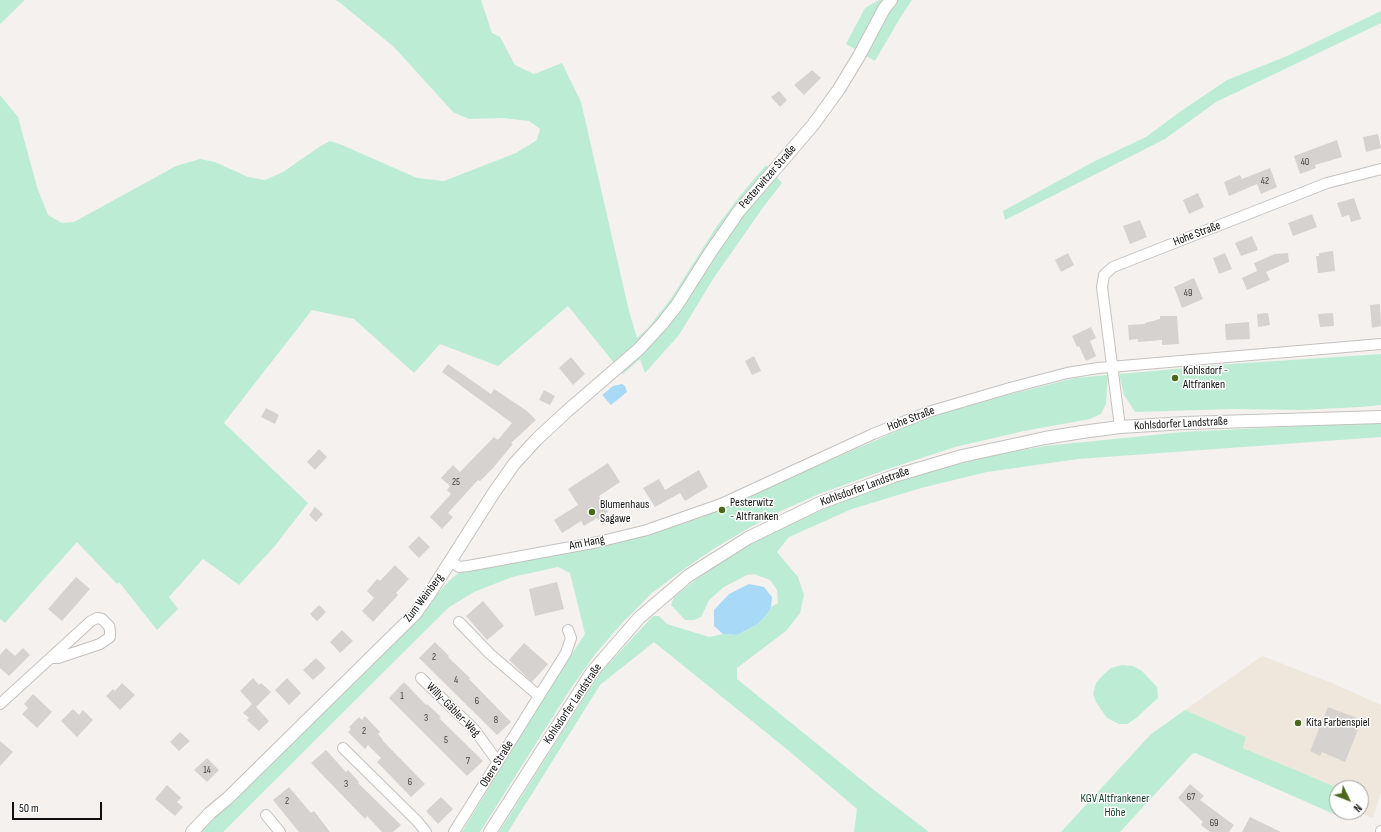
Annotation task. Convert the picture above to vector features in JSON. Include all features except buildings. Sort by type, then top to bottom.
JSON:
[{"type":"street","name":"Pesterwitzer Straße","points":[[638,349],[657,329],[676,305],[739,211],[813,125],[859,56],[884,9],[891,0]]},
{"type":"street","name":"Hohe Straße","points":[[1120,427],[1102,287],[1104,275],[1113,266],[1327,183],[1381,169]]},
{"type":"street","name":"Hohe Straße","points":[[722,504],[873,434],[928,412],[1067,373],[1112,367],[1381,344]]},
{"type":"street","name":"Zum Weinberg","points":[[192,832],[415,614],[514,464],[537,439],[566,412],[638,349]]},
{"type":"street","name":"Kohlsdorfer Landstraße","points":[[490,832],[592,672],[639,618],[688,576],[741,542],[820,503],[894,476],[977,453],[1045,438],[1120,427],[1185,423],[1381,417]]},
{"type":"street","name":"Am Hang","points":[[451,561],[459,567],[468,566],[598,542],[647,530],[722,504]]},
{"type":"street","points":[[0,704],[91,621],[97,618],[102,619],[109,626],[110,637],[100,644],[58,658],[52,658]]},
{"type":"street","points":[[459,622],[490,654],[539,696]]},
{"type":"street","name":"Obere Straße","points":[[454,832],[566,653],[571,638],[568,630]]},
{"type":"street","name":"Willy-Gäbler-Weg","points":[[421,678],[474,729],[498,762]]},
{"type":"street","points":[[343,748],[418,822],[426,832]]},
{"type":"street","points":[[266,815],[280,832]]},
{"type":"shaded area","name":"Kita Farbenspiel","points":[[1262,656],[1332,683],[1381,705],[1381,792],[1373,818],[1369,816],[1369,780],[1329,780],[1329,784],[1243,748],[1246,737],[1185,710]]},
{"type":"green space","points":[[0,0],[25,0],[0,24]]},
{"type":"green space","points":[[335,0],[481,0],[492,33],[500,37],[515,65],[534,74],[562,63],[581,102],[629,311],[637,338],[649,327],[672,297],[715,229],[766,165],[782,183],[713,279],[679,335],[645,373],[640,359],[623,374],[568,306],[498,366],[440,344],[414,373],[354,319],[312,310],[224,423],[308,503],[274,547],[239,585],[203,559],[169,597],[178,609],[157,630],[119,582],[117,584],[77,542],[5,623],[0,619],[0,95],[18,117],[37,187],[48,215],[62,223],[74,222],[176,166],[200,159],[215,162],[248,177],[265,180],[283,172],[330,141],[417,178],[444,181],[516,153],[537,140],[540,129],[529,121],[503,118],[469,119],[453,112],[394,47]]},
{"type":"green space","points":[[879,0],[912,0],[875,61],[846,44],[865,8]]},
{"type":"green space","points":[[1381,11],[1381,23],[1216,102],[1165,139],[1005,220],[1003,211],[1095,161],[1146,137],[1227,80],[1287,56]]},
{"type":"green space","points":[[1381,354],[1381,405],[1360,407],[1301,410],[1232,409],[1135,412],[1124,395],[1119,374],[1231,364]]},
{"type":"green space","points":[[1108,375],[1106,404],[1101,414],[1090,419],[1024,431],[955,447],[819,494],[783,510],[747,529],[684,569],[652,593],[623,622],[596,653],[571,688],[480,832],[462,832],[543,699],[585,634],[570,573],[558,567],[512,577],[474,592],[448,608],[223,832],[202,832],[219,813],[418,620],[444,586],[457,574],[478,566],[723,507],[929,417],[1075,378]]},
{"type":"green space","points":[[1381,422],[1381,437],[1078,459],[987,472],[921,488],[852,509],[789,537],[777,552],[798,577],[804,595],[800,613],[786,631],[737,668],[737,679],[874,790],[929,832],[854,832],[857,809],[789,751],[654,642],[600,685],[508,832],[499,832],[599,674],[653,616],[659,616],[667,624],[709,637],[723,634],[737,635],[758,624],[768,613],[771,607],[778,603],[777,590],[770,580],[754,574],[747,575],[724,587],[709,600],[701,617],[694,620],[685,620],[671,605],[674,597],[702,575],[735,553],[780,528],[848,499],[918,475],[985,457],[1045,446],[1183,432]]},
{"type":"green space","points":[[1122,665],[1133,666],[1142,671],[1157,687],[1158,698],[1135,719],[1127,724],[1119,724],[1107,718],[1096,702],[1093,694],[1096,683],[1103,675],[1111,668]]},
{"type":"green space","name":"KGV Altfrankener Höhe","points":[[1185,710],[1246,737],[1243,748],[1329,784],[1329,812],[1195,753],[1192,754],[1120,832],[1061,832],[1151,734]]},
{"type":"water","points":[[622,384],[625,386],[627,392],[611,405],[602,395],[613,386]]},
{"type":"water","points":[[749,584],[764,587],[772,597],[771,607],[768,613],[758,624],[737,635],[723,634],[714,626],[714,610],[729,594]]},
{"type":"place","name":"Kohlsdorf - Altfranken","points":[[1175,378]]},
{"type":"place","name":"Pesterwitz - Altfranken","points":[[722,510]]},
{"type":"place","name":"Blumenhaus Sagawe","points":[[592,512]]},
{"type":"place","name":"Kita Farbenspiel","points":[[1298,723]]}]
